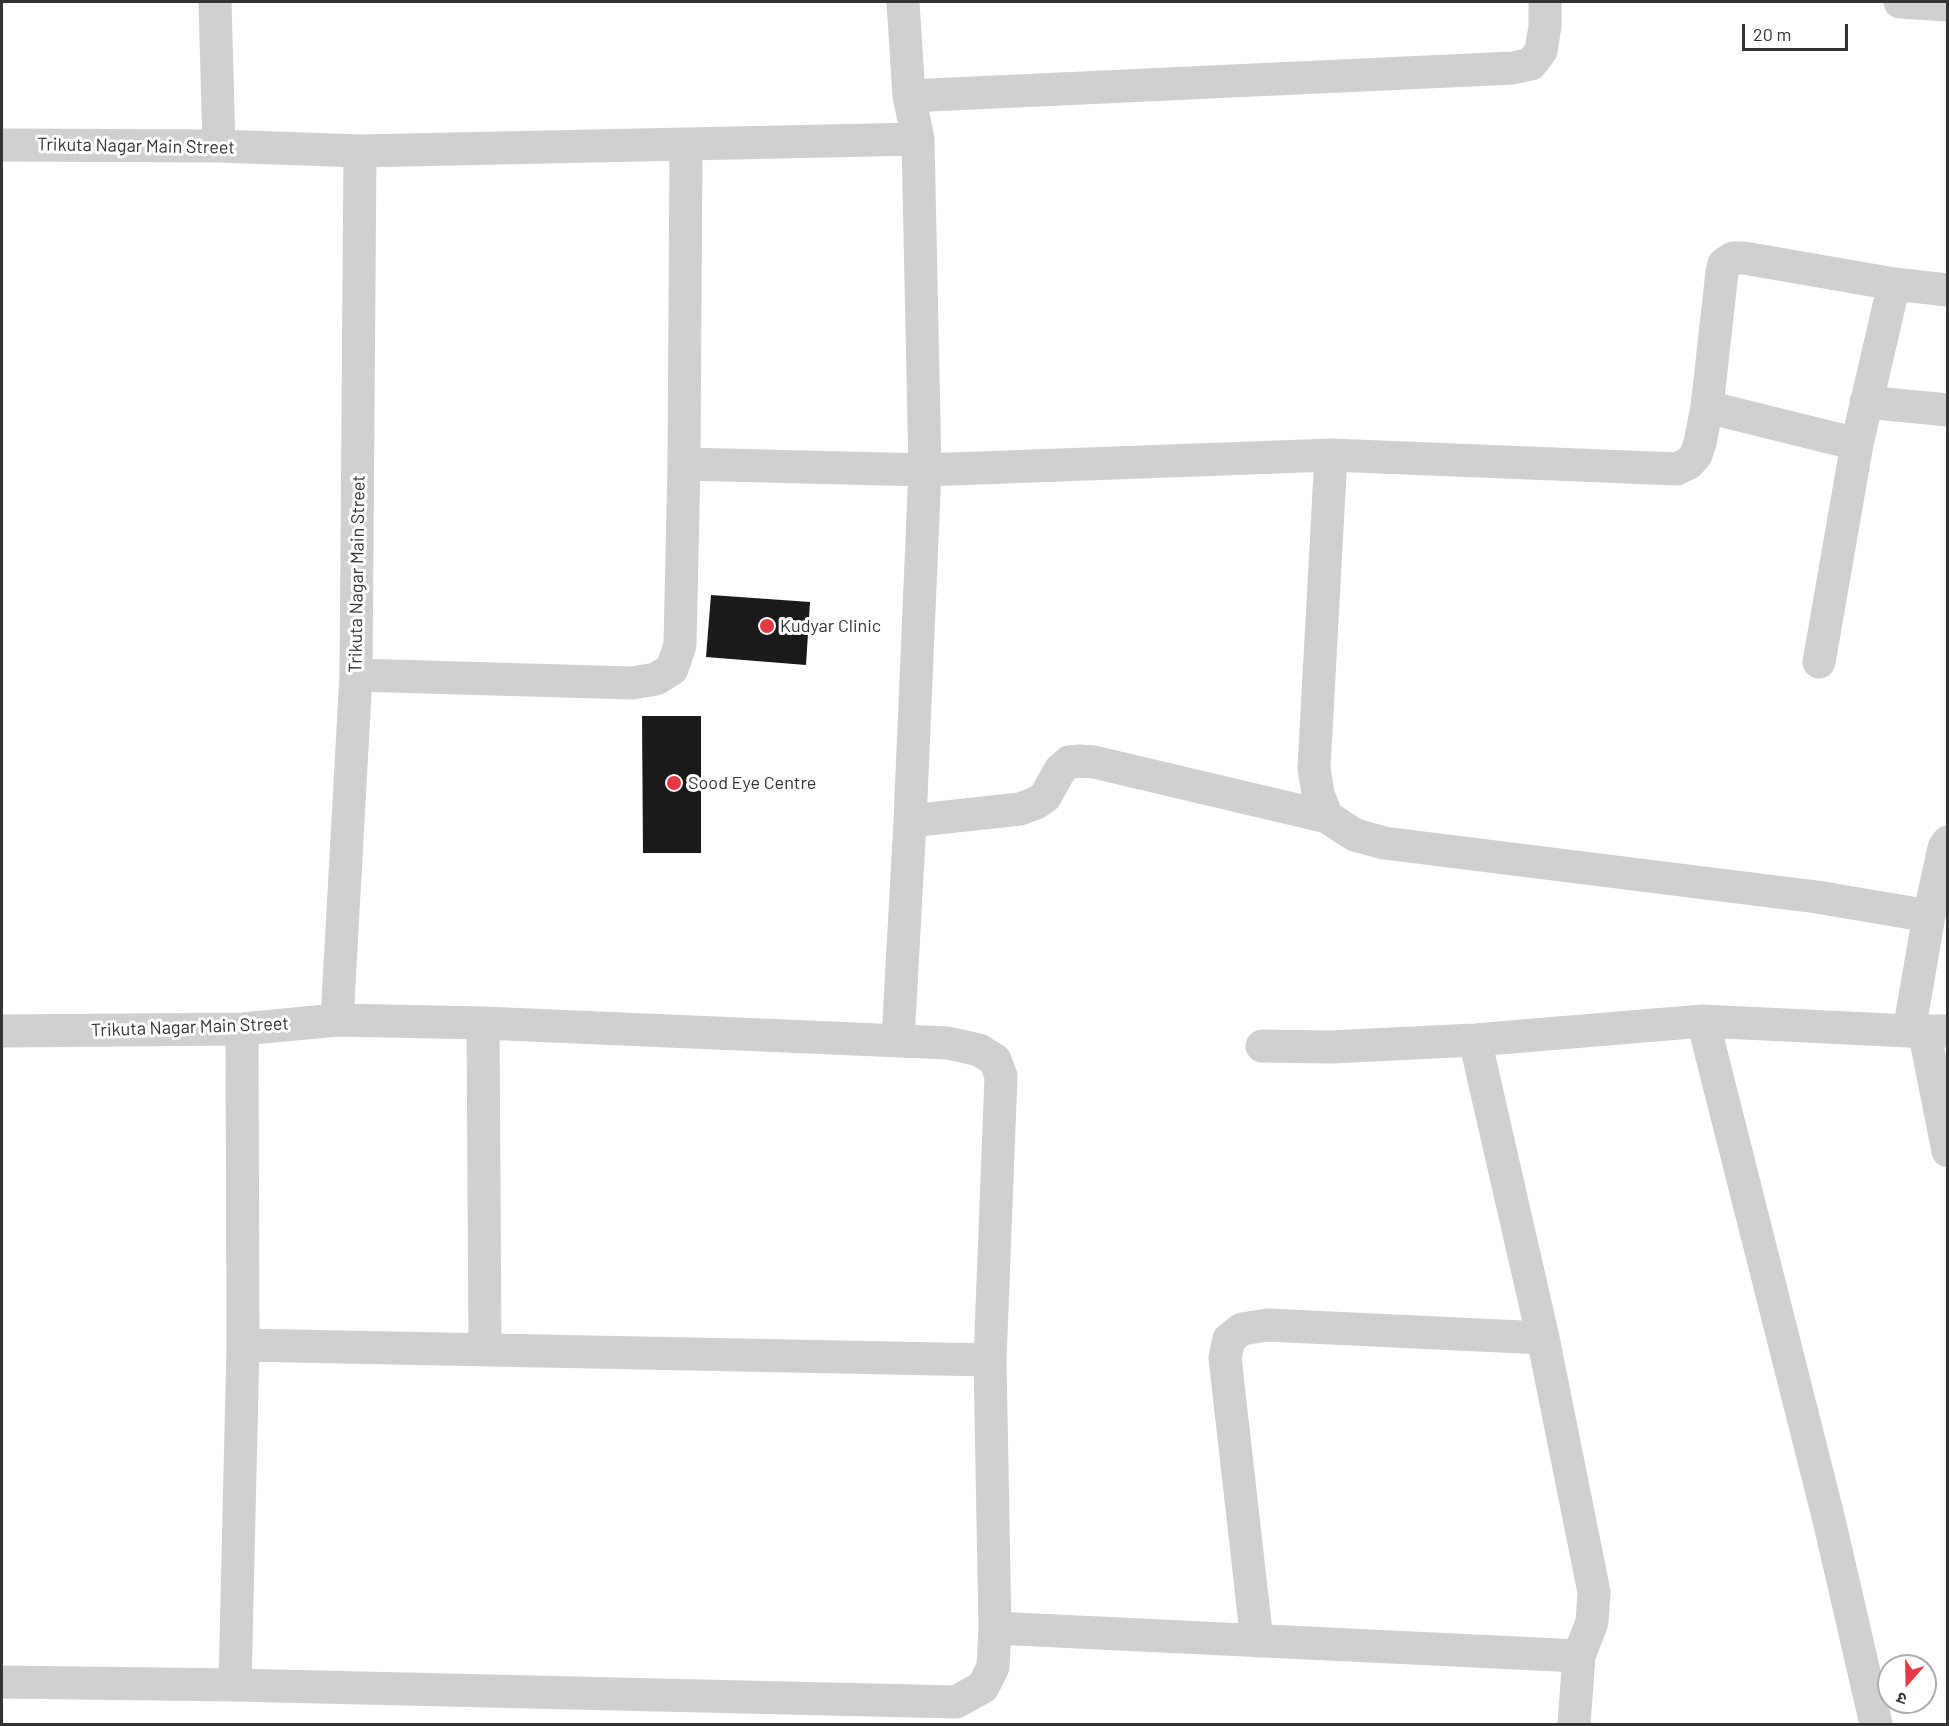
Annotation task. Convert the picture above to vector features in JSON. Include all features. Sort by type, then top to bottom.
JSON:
[{"type":"street","points":[[215,2],[219,146]]},
{"type":"street","points":[[898,1040],[925,470],[918,139],[909,96],[903,2]]},
{"type":"street","points":[[909,96],[1513,68],[1531,64],[1541,51],[1545,26],[1545,2]]},
{"type":"street","points":[[1900,2],[1947,5]]},
{"type":"street","points":[[360,151],[918,139]]},
{"type":"street","points":[[356,675],[632,683],[656,679],[672,669],[680,645],[684,464],[686,144]]},
{"type":"street","name":"Trikuta Nagar Main Street","points":[[2,145],[219,146],[360,151],[356,675],[337,1020],[242,1029],[2,1031]]},
{"type":"street","points":[[684,464],[925,470],[1331,455],[1677,469],[1689,463],[1696,455],[1707,407],[1722,272],[1725,264],[1732,258],[1744,258],[1894,284],[1947,290]]},
{"type":"street","points":[[1819,662],[1857,444],[1894,284]]},
{"type":"street","points":[[1866,402],[1947,410]]},
{"type":"street","points":[[1707,407],[1857,444]]},
{"type":"street","points":[[1327,817],[1318,794],[1314,768],[1331,455]]},
{"type":"street","points":[[910,821],[1020,809],[1045,797],[1060,770],[1069,762],[1095,762],[1327,817],[1355,835],[1384,843],[1817,897],[1929,916]]},
{"type":"street","points":[[1947,842],[1929,916],[1927,1030],[1947,1151]]},
{"type":"street","points":[[2,1682],[236,1685],[956,1702],[983,1687],[993,1667],[995,1628],[990,1360],[1001,1076],[995,1060],[979,1050],[948,1043],[483,1023],[337,1020]]},
{"type":"street","points":[[1262,1046],[1331,1047],[1475,1040],[1703,1021],[1927,1030]]},
{"type":"street","points":[[1703,1021],[1829,1520],[1876,1725]]},
{"type":"street","points":[[483,1023],[485,1348]]},
{"type":"street","points":[[236,1685],[243,1345],[242,1029]]},
{"type":"street","points":[[1475,1040],[1543,1338],[1594,1592],[1592,1622],[1579,1656],[1574,1725]]},
{"type":"street","points":[[1257,1641],[1225,1358],[1229,1340],[1242,1329],[1268,1325],[1543,1338]]},
{"type":"street","points":[[243,1345],[485,1348],[990,1360]]},
{"type":"street","points":[[995,1628],[1579,1656]]},
{"type":"building","points":[[711,595],[810,602],[806,665],[706,657]]},
{"type":"building","points":[[642,716],[701,716],[701,853],[643,853]]},
{"type":"place","name":"Kudyar Clinic","points":[[767,626]]},
{"type":"place","name":"Sood Eye Centre","points":[[674,783]]}]
